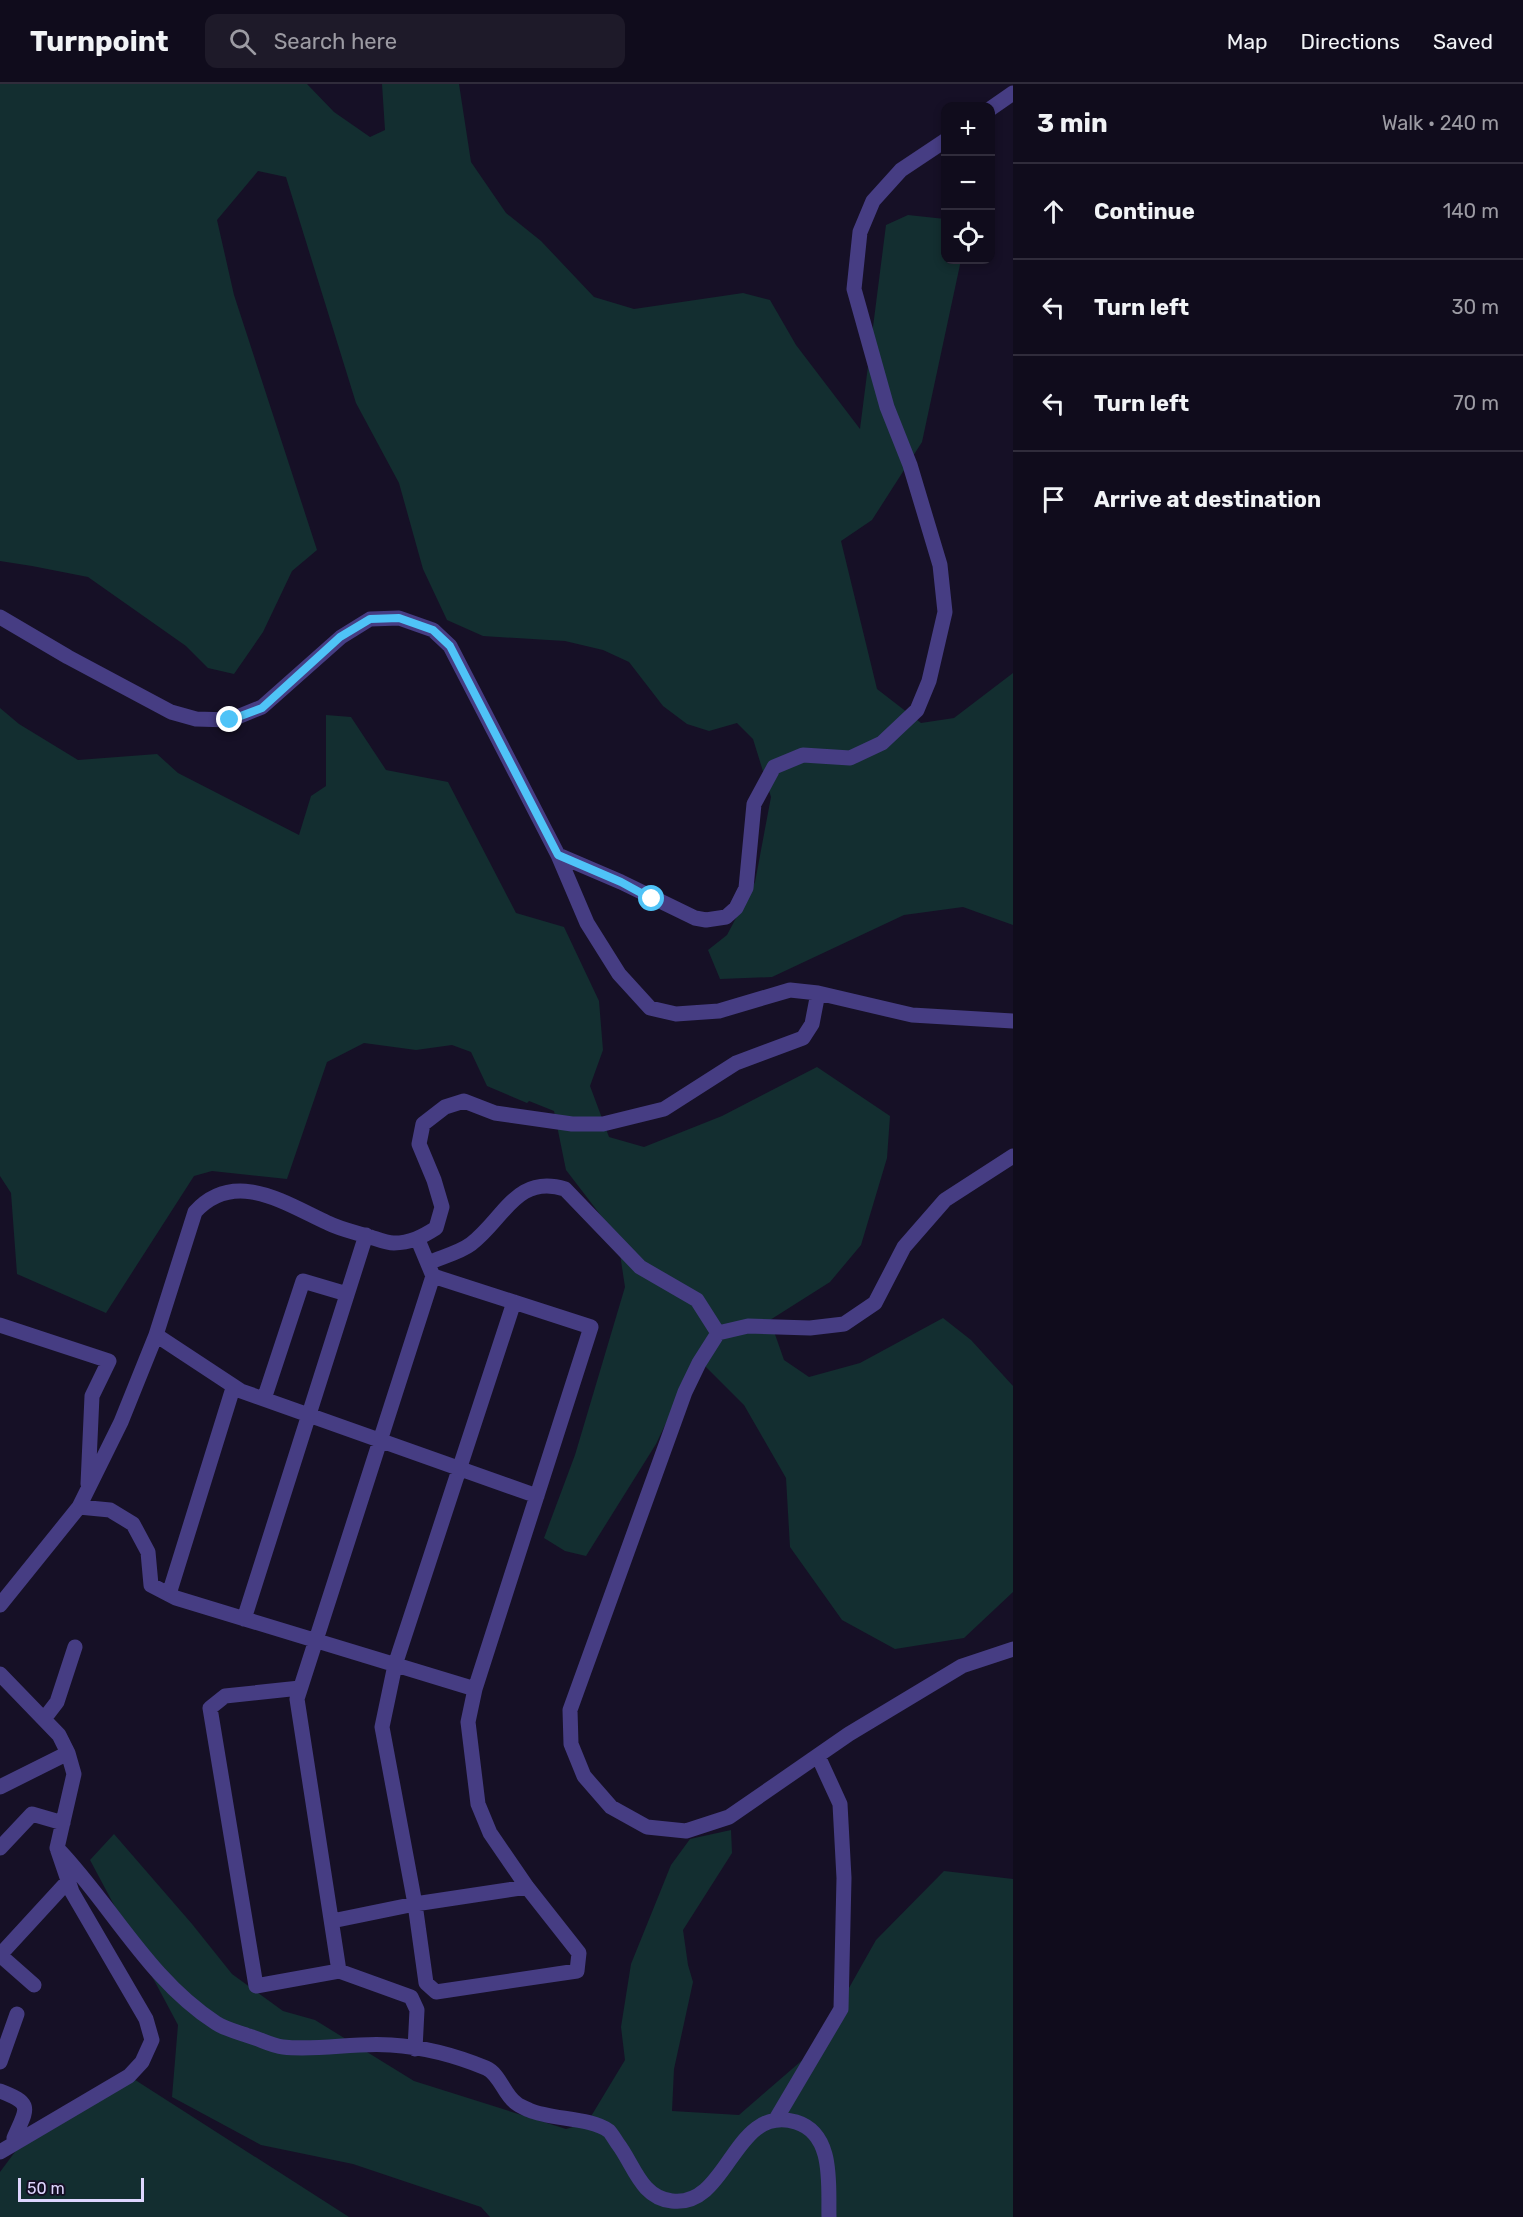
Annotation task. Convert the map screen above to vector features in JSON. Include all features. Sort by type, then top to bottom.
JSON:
[{"type":"street","points":[[995,105],[1013,93]]},
{"type":"street","points":[[558,855],[695,918],[706,920],[726,917],[736,908],[746,888],[754,804],[774,767],[803,755],[850,758],[882,743],[917,710],[929,681],[945,612],[940,565],[910,465],[887,407],[854,289],[860,232],[873,201],[901,170],[941,143]]},
{"type":"street","points":[[0,617],[68,657],[171,712],[196,719],[230,720],[262,708],[340,637],[370,619],[399,618],[433,630],[450,646],[558,855],[587,923],[619,974],[650,1008],[676,1014],[719,1011],[790,990],[818,993],[912,1015],[1013,1022]]},
{"type":"street","points":[[0,1605],[79,1507],[88,1490],[121,1422],[156,1335],[195,1212],[205,1201],[225,1192],[251,1192],[280,1199],[330,1224],[392,1243],[418,1240],[436,1228],[442,1207],[419,1144],[423,1124],[445,1107],[464,1101],[495,1113],[572,1124],[603,1124],[664,1109],[736,1063],[803,1038],[812,1024],[818,993]]},
{"type":"street","points":[[1013,1156],[945,1200],[904,1247],[875,1303],[844,1324],[810,1328],[748,1326],[718,1333],[699,1363],[685,1392],[570,1710],[571,1744],[584,1776],[611,1807],[647,1827],[686,1831],[729,1817],[849,1734],[962,1666],[1013,1649]]},
{"type":"street","points":[[430,1269],[470,1245],[525,1190],[550,1185],[565,1189],[640,1267],[697,1300],[718,1333]]},
{"type":"street","points":[[244,1619],[366,1235]]},
{"type":"street","points":[[339,1971],[297,1699],[380,1440],[430,1269],[418,1240]]},
{"type":"street","points":[[430,1269],[513,1302],[591,1327],[475,1689],[468,1722],[478,1804],[490,1833],[527,1887],[579,1953],[577,1971],[436,1992],[426,1983],[382,1727],[395,1665],[513,1302]]},
{"type":"street","points":[[264,1399],[303,1281],[347,1294]]},
{"type":"street","points":[[0,1325],[109,1361],[92,1396],[88,1490]]},
{"type":"street","points":[[156,1335],[233,1388],[537,1496]]},
{"type":"street","points":[[169,1594],[233,1388]]},
{"type":"street","points":[[79,1507],[110,1510],[133,1524],[148,1552],[151,1585],[169,1594],[475,1689]]},
{"type":"street","points":[[44,1719],[57,1702],[75,1647]]},
{"type":"street","points":[[0,1674],[59,1735],[68,1753],[74,1774],[57,1848],[72,1892],[146,2019],[152,2040],[142,2062],[129,2076],[14,2138],[0,2152]]},
{"type":"street","points":[[300,1688],[225,1696],[210,1707],[256,1986],[339,1971],[411,1997],[417,2010],[415,2049]]},
{"type":"street","points":[[0,1787],[68,1753]]},
{"type":"street","points":[[776,2119],[841,2009],[844,1878],[840,1804],[818,1756]]},
{"type":"street","points":[[0,1848],[32,1814],[63,1823]]},
{"type":"street","points":[[57,1848],[80,1872],[152,1965],[194,2008],[219,2025],[280,2047],[316,2049],[393,2045],[457,2057],[490,2070],[514,2103],[533,2112],[587,2123],[609,2131],[646,2190],[663,2200],[683,2202],[703,2194],[751,2133],[764,2123],[776,2119],[798,2123],[814,2133],[821,2142],[827,2162],[830,2217]]},
{"type":"street","points":[[34,1985],[0,1955],[68,1881]]},
{"type":"street","points":[[332,1921],[414,1904],[527,1887]]},
{"type":"street","points":[[0,2062],[17,2014]]},
{"type":"street","points":[[0,2091],[21,2099],[24,2105],[25,2113],[14,2138]]},
{"type":"green space","points":[[0,84],[307,84],[334,112],[370,137],[385,130],[382,84],[459,84],[471,162],[506,213],[541,241],[594,297],[634,309],[743,293],[770,300],[796,345],[860,429],[886,225],[908,215],[941,219],[941,264],[960,264],[922,442],[872,520],[841,541],[877,689],[921,723],[954,718],[1013,673],[1013,925],[963,907],[904,915],[772,977],[720,979],[708,950],[727,935],[755,882],[771,797],[753,739],[737,723],[709,731],[687,724],[663,706],[629,662],[603,650],[565,641],[483,636],[447,620],[423,569],[399,483],[356,403],[286,177],[258,171],[217,220],[234,295],[317,550],[292,571],[263,632],[234,674],[208,668],[186,646],[88,577],[0,561]]},
{"type":"green space","points":[[0,708],[19,724],[78,760],[157,754],[178,773],[299,835],[311,796],[326,786],[326,715],[351,717],[386,770],[448,782],[516,913],[564,927],[599,1001],[603,1050],[590,1086],[609,1137],[644,1147],[722,1116],[817,1067],[890,1116],[887,1158],[861,1245],[830,1282],[770,1320],[784,1360],[809,1377],[860,1363],[943,1318],[971,1340],[1013,1386],[1013,1592],[964,1638],[895,1649],[842,1620],[790,1547],[786,1478],[744,1405],[697,1358],[656,1444],[586,1556],[565,1551],[544,1538],[575,1455],[625,1287],[620,1254],[612,1230],[566,1170],[554,1111],[529,1101],[527,1103],[487,1086],[471,1052],[452,1045],[416,1050],[364,1043],[327,1062],[287,1179],[212,1171],[194,1176],[106,1313],[17,1274],[11,1193],[0,1176]]},
{"type":"green space","points":[[731,1830],[732,1853],[683,1930],[693,1982],[674,2069],[672,2111],[739,2115],[814,2050],[876,1940],[944,1871],[1013,1879],[1013,2217],[490,2217],[481,2207],[353,2164],[261,2145],[172,2097],[178,2025],[90,1860],[114,1834],[232,1974],[283,2011],[315,2020],[414,2081],[566,2129],[587,2123],[625,2060],[621,2027],[631,1964],[671,1865],[690,1839]]},
{"type":"green space","points":[[129,2076],[349,2217],[0,2217],[0,2172],[26,2137]]},
{"type":"route","points":[[230,720],[262,708],[340,637],[370,619],[399,618],[433,630],[450,646],[558,855],[621,882],[652,899]]}]
